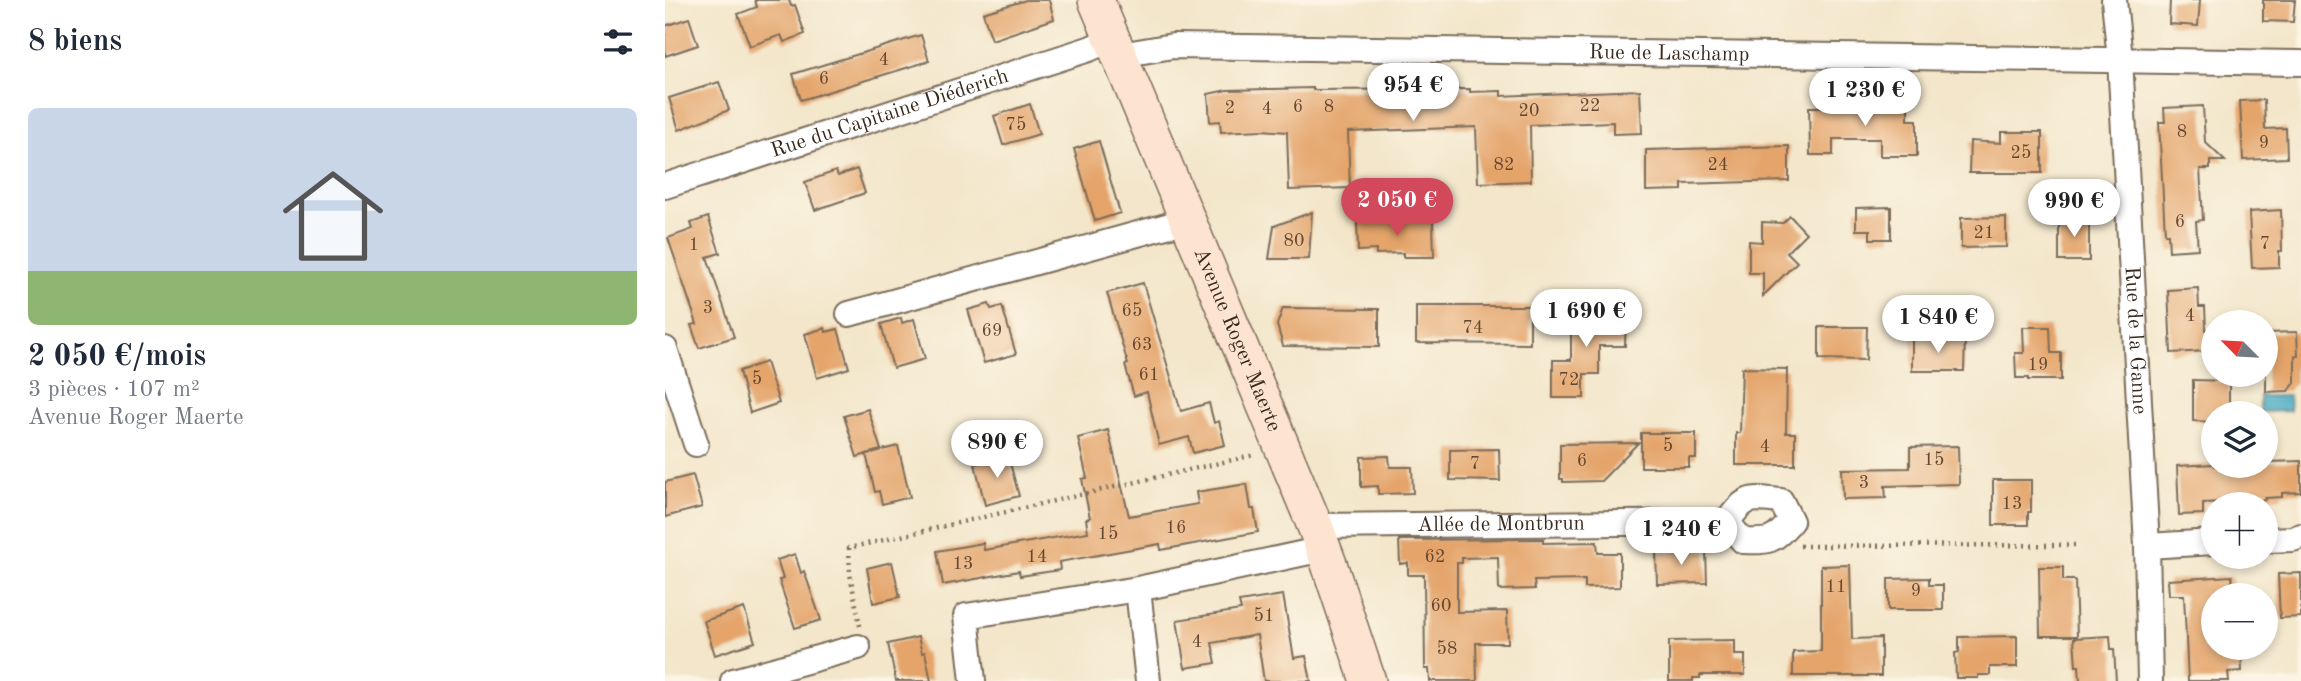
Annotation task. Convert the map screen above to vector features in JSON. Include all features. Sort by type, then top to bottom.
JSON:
[{"type":"main road","name":"Avenue Roger Maerte","points":[[1096,0],[1319,537],[1368,681]]},
{"type":"street","name":"Rue de la Ganne","points":[[2115,0],[2147,545],[2150,681]]},
{"type":"street","name":"Rue de Laschamp","points":[[1116,47],[2301,63]]},
{"type":"street","name":"Rue du Capitaine Diéderich","points":[[665,186],[1089,49],[1116,47]]},
{"type":"street","points":[[849,314],[1188,220]]},
{"type":"street","points":[[667,360],[695,444]]},
{"type":"street","points":[[1752,498],[1781,501],[1791,521],[1776,538],[1765,541],[1743,541],[1727,522],[1741,503],[1752,498]]},
{"type":"street","name":"Allée de Montbrun","points":[[973,681],[966,616],[1137,589],[1319,537],[1727,522]]},
{"type":"street","points":[[2278,539],[2301,536]]},
{"type":"street","points":[[2147,545],[2201,543]]},
{"type":"street","points":[[1137,589],[1148,681]]},
{"type":"street","points":[[733,681],[858,648]]},
{"type":"path","points":[[858,648],[860,626],[850,574],[849,548],[1283,449]]},
{"type":"path","points":[[1776,538],[1796,545],[2077,545]]},
{"type":"water","points":[[2260,396],[2289,396],[2290,411],[2278,411],[2278,401],[2260,401]]},
{"type":"building","points":[[755,0],[789,0],[791,6],[795,5],[805,34],[784,42],[781,35],[750,46],[738,14],[757,7]]},
{"type":"building","points":[[1026,0],[1049,0],[1054,19],[992,40],[983,13]]},
{"type":"building","points":[[2170,0],[2200,0],[2198,26],[2169,24]]},
{"type":"building","points":[[2263,0],[2295,0],[2293,22],[2263,21]]},
{"type":"building","points":[[689,18],[698,45],[665,56],[665,26]]},
{"type":"building","points":[[921,35],[929,61],[801,100],[793,74]]},
{"type":"building","points":[[719,82],[729,110],[679,130],[669,98]]},
{"type":"building","points":[[1470,89],[1470,92],[1501,91],[1501,96],[1640,90],[1642,133],[1613,134],[1613,122],[1530,125],[1531,181],[1478,183],[1476,127],[1348,132],[1350,188],[1289,190],[1287,132],[1221,132],[1220,121],[1210,122],[1208,94],[1227,90]]},
{"type":"building","points":[[1880,100],[1908,100],[1908,120],[1917,120],[1917,156],[1880,156],[1880,139],[1833,139],[1833,155],[1810,155],[1809,107],[1880,107]]},
{"type":"building","points":[[2264,100],[2265,129],[2286,128],[2287,158],[2243,160],[2240,101]]},
{"type":"building","points":[[1030,104],[1039,134],[1003,145],[994,116]]},
{"type":"building","points":[[2203,106],[2205,142],[2225,161],[2210,161],[2210,169],[2200,169],[2203,220],[2196,221],[2198,249],[2169,251],[2168,234],[2165,234],[2159,122],[2165,122],[2164,108]]},
{"type":"building","points":[[2001,132],[2042,132],[2042,173],[1969,173],[1970,141],[2001,143]]},
{"type":"building","points":[[1099,141],[1120,213],[1095,221],[1074,149]]},
{"type":"building","points":[[1789,146],[1789,181],[1682,184],[1682,190],[1646,191],[1646,150]]},
{"type":"building","points":[[857,169],[865,193],[815,210],[805,182],[836,171],[838,176]]},
{"type":"building","points":[[1891,207],[1891,239],[1870,239],[1870,230],[1856,230],[1856,208]]},
{"type":"building","points":[[2281,210],[2282,251],[2279,251],[2279,267],[2252,268],[2249,212]]},
{"type":"building","points":[[1312,212],[1309,259],[1269,259],[1274,226]]},
{"type":"building","points":[[1790,216],[1806,233],[1787,252],[1797,262],[1763,296],[1763,273],[1749,273],[1749,241],[1762,242],[1762,222],[1783,223]]},
{"type":"building","points":[[2089,216],[2089,261],[2059,261],[2059,217]]},
{"type":"building","points":[[708,217],[720,253],[707,257],[734,337],[699,348],[691,325],[697,324],[668,238],[693,229],[691,223]]},
{"type":"building","points":[[2006,217],[2006,247],[1961,248],[1961,218]]},
{"type":"building","points":[[1357,221],[1433,221],[1434,257],[1403,257],[1403,253],[1376,254],[1376,250],[1358,251]]},
{"type":"building","points":[[1143,283],[1181,411],[1209,403],[1214,423],[1219,421],[1225,445],[1193,453],[1189,437],[1159,445],[1147,392],[1134,396],[1125,365],[1128,364],[1107,293]]},
{"type":"building","points":[[2198,288],[2199,307],[2205,307],[2205,310],[2201,310],[2201,351],[2171,353],[2168,290]]},
{"type":"building","points":[[989,304],[991,309],[1002,306],[1016,354],[984,363],[968,310]]},
{"type":"building","points":[[1416,306],[1530,306],[1530,344],[1416,343]]},
{"type":"building","points":[[1283,308],[1379,309],[1379,347],[1283,346],[1277,325]]},
{"type":"building","points":[[1571,309],[1602,309],[1602,314],[1626,314],[1625,346],[1599,346],[1599,374],[1584,374],[1584,398],[1553,398],[1553,360],[1571,360]]},
{"type":"building","points":[[901,318],[902,323],[914,319],[925,359],[893,368],[881,324]]},
{"type":"building","points":[[1819,327],[1867,327],[1866,360],[1819,359]]},
{"type":"building","points":[[2023,327],[2050,327],[2051,353],[2061,353],[2061,380],[2016,378],[2015,353],[2024,353]]},
{"type":"building","points":[[825,328],[826,332],[838,329],[849,368],[817,378],[805,334]]},
{"type":"building","points":[[2297,332],[2295,383],[2288,391],[2266,392],[2266,387],[2279,387],[2279,333]]},
{"type":"building","points":[[1912,338],[1965,339],[1964,371],[1912,371]]},
{"type":"building","points":[[766,362],[779,403],[750,413],[739,371]]},
{"type":"building","points":[[1742,368],[1787,369],[1786,433],[1795,433],[1795,465],[1736,465]]},
{"type":"building","points":[[2193,380],[2201,380],[2201,387],[2229,387],[2229,401],[2201,401],[2201,421],[2193,421]]},
{"type":"building","points":[[868,409],[881,450],[857,457],[844,416]]},
{"type":"building","points":[[1108,430],[1129,516],[1198,504],[1196,492],[1247,484],[1258,532],[1161,550],[1160,544],[1059,562],[1060,570],[1020,576],[1019,571],[943,585],[937,551],[983,543],[984,550],[1088,532],[1086,519],[1090,518],[1082,479],[1087,478],[1078,438]]},
{"type":"building","points":[[1641,433],[1696,433],[1696,458],[1689,458],[1689,467],[1641,467]]},
{"type":"building","points":[[1638,443],[1601,481],[1563,482],[1563,479],[1560,479],[1560,444]]},
{"type":"building","points":[[898,446],[910,497],[882,504],[879,491],[875,492],[866,454]]},
{"type":"building","points":[[1958,446],[1959,484],[1885,486],[1886,498],[1843,499],[1842,469],[1910,468],[1910,447]]},
{"type":"building","points":[[1499,449],[1500,481],[1450,480],[1450,450]]},
{"type":"building","points":[[1008,456],[1019,496],[985,505],[975,464]]},
{"type":"building","points":[[1389,456],[1390,467],[1412,467],[1413,493],[1378,494],[1378,486],[1361,487],[1361,457]]},
{"type":"building","points":[[2301,461],[2301,492],[2282,493],[2282,497],[2278,497],[2278,492],[2201,492],[2201,514],[2179,515],[2177,466],[2201,465],[2201,478],[2278,478],[2278,462]]},
{"type":"building","points":[[693,475],[702,507],[665,517],[665,482]]},
{"type":"building","points":[[1993,480],[2031,480],[2031,512],[2028,512],[2028,525],[1993,525]]},
{"type":"building","points":[[1543,539],[1543,543],[1597,542],[1598,553],[1620,553],[1620,587],[1585,588],[1585,580],[1534,581],[1535,589],[1499,590],[1498,557],[1462,558],[1462,563],[1457,563],[1457,612],[1507,611],[1508,643],[1476,643],[1477,681],[1430,681],[1429,669],[1425,669],[1424,575],[1408,575],[1408,563],[1400,564],[1399,540]]},
{"type":"building","points":[[1706,550],[1707,583],[1657,584],[1656,551]]},
{"type":"building","points":[[795,554],[801,573],[804,571],[821,620],[795,628],[779,580],[783,579],[777,560]]},
{"type":"building","points":[[892,562],[900,597],[873,603],[867,568]]},
{"type":"building","points":[[1850,565],[1852,639],[1881,638],[1881,676],[1793,676],[1793,652],[1821,651],[1821,566]]},
{"type":"building","points":[[2039,567],[2063,567],[2063,580],[2075,580],[2077,636],[2040,636]]},
{"type":"building","points":[[2301,573],[2301,617],[2280,618],[2278,574]]},
{"type":"building","points":[[2232,576],[2232,583],[2201,583],[2201,660],[2242,660],[2242,671],[2228,672],[2229,681],[2188,681],[2184,595],[2169,595],[2168,580]]},
{"type":"building","points":[[1929,578],[1929,585],[1943,585],[1943,610],[1888,610],[1888,579]]},
{"type":"building","points":[[1283,595],[1294,658],[1306,656],[1311,681],[1264,681],[1257,635],[1212,643],[1216,663],[1185,668],[1177,620],[1241,610],[1239,602]]},
{"type":"building","points":[[744,608],[755,642],[715,655],[704,621]]},
{"type":"building","points":[[2017,636],[2017,667],[1990,667],[1990,675],[1956,678],[1955,653],[1959,652],[1959,637]]},
{"type":"building","points":[[2110,636],[2111,649],[2114,649],[2116,681],[2080,681],[2074,638]]},
{"type":"building","points":[[918,637],[922,653],[925,652],[931,681],[896,681],[888,644]]},
{"type":"building","points":[[1735,640],[1735,655],[1745,655],[1745,675],[1700,675],[1700,678],[1693,678],[1693,681],[1669,681],[1669,641]]}]
